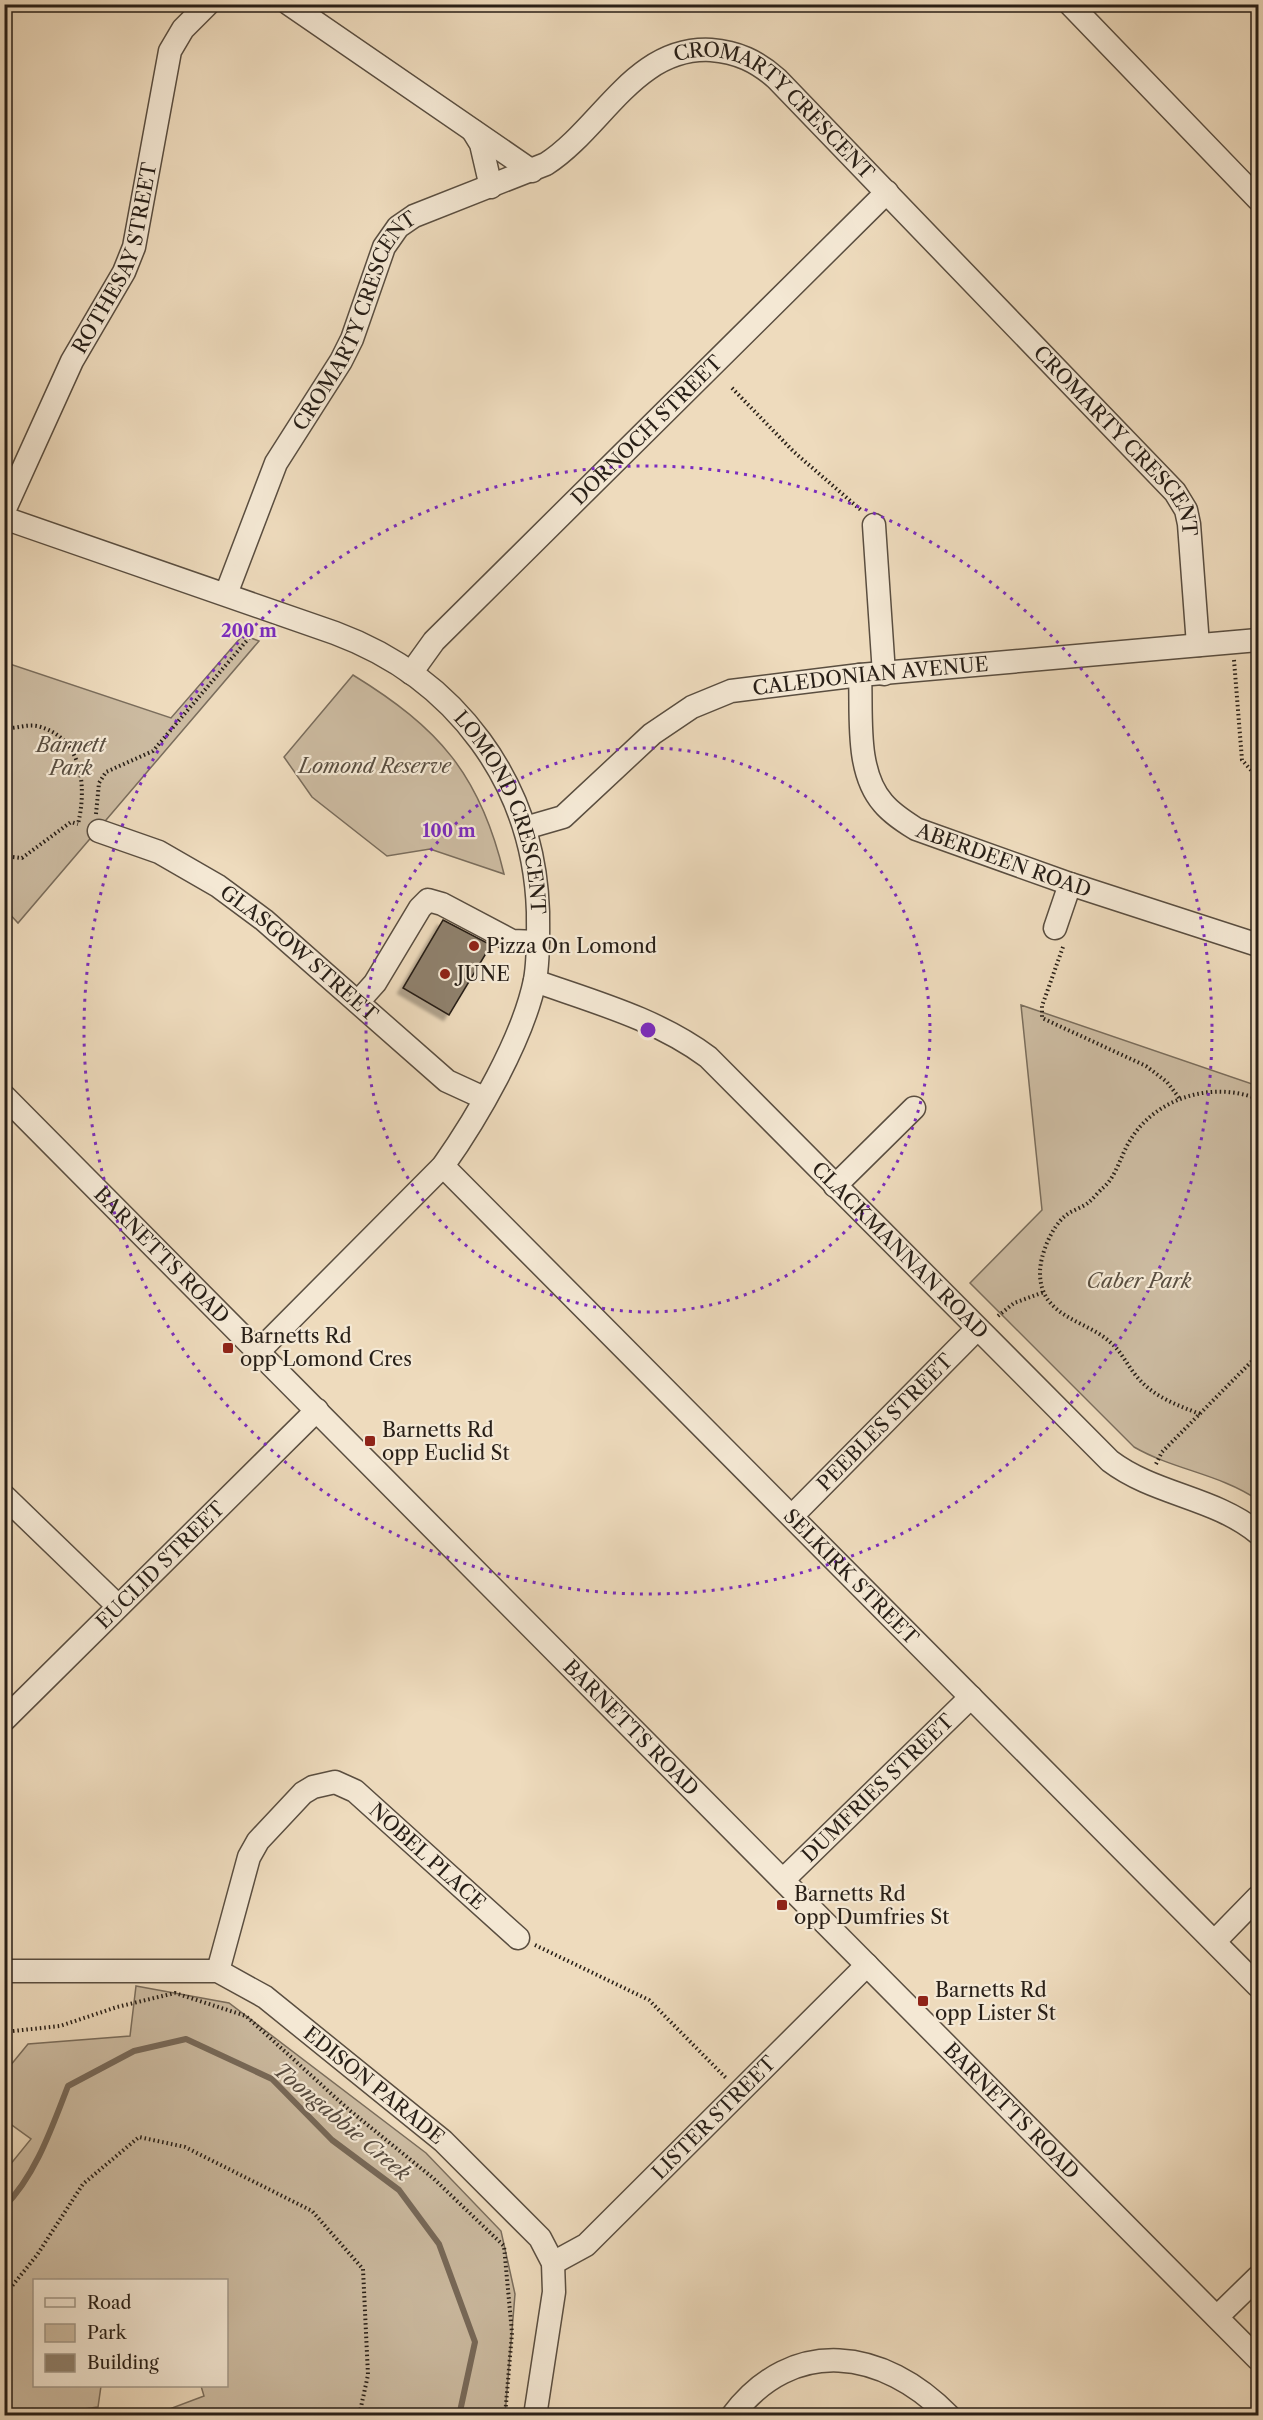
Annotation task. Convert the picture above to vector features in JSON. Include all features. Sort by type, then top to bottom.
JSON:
[{"type":"street","name":"ROTHESAY STREET","points":[[4,512],[72,361],[129,259],[138,230],[170,51],[183,29],[208,4]]},
{"type":"street","points":[[289,4],[532,171]]},
{"type":"street","points":[[1070,4],[1258,199]]},
{"type":"street","name":"CROMARTY CRESCENT","points":[[226,594],[276,464],[341,361],[389,238],[402,223],[414,216],[532,171],[563,152],[651,65],[680,52],[716,51],[733,53],[766,69],[1179,498],[1189,524],[1198,645]]},
{"type":"street","points":[[472,130],[481,144],[491,187]]},
{"type":"street","name":"DORNOCH STREET","points":[[411,673],[434,641],[886,192]]},
{"type":"street","name":"LOMOND CRESCENT","points":[[4,518],[348,638],[411,673],[459,714],[482,743],[502,774],[525,828],[534,862],[538,942],[534,981],[514,1040],[484,1098],[443,1166],[259,1351]]},
{"type":"street","points":[[874,525],[884,674]]},
{"type":"street","name":"CALEDONIAN AVENUE","points":[[525,828],[563,817],[652,734],[679,715],[709,699],[743,688],[860,675],[1258,640]]},
{"type":"street","name":"ABERDEEN ROAD","points":[[860,675],[867,772],[883,803],[916,830],[1070,884],[1258,945]]},
{"type":"street","name":"GLASGOW STREET","points":[[97,825],[159,852],[218,886],[264,920],[447,1081],[484,1098]]},
{"type":"street","points":[[1060,934],[1070,884]]},
{"type":"street","points":[[358,1002],[375,983],[420,908],[428,900],[442,904],[512,941],[538,942]]},
{"type":"street","name":"CLACKMANNAN ROAD","points":[[534,981],[639,1018],[693,1046],[722,1070],[1099,1451],[1121,1469],[1160,1489],[1217,1507],[1234,1515],[1258,1533]]},
{"type":"street","name":"BARNETTS ROAD","points":[[4,1096],[1258,2359]]},
{"type":"street","points":[[835,1186],[914,1108]]},
{"type":"street","name":"SELKIRK STREET","points":[[443,1166],[1258,1986]]},
{"type":"street","name":"PEEBLES STREET","points":[[792,1516],[977,1329]]},
{"type":"street","name":"EUCLID STREET","points":[[4,1720],[317,1410]]},
{"type":"street","points":[[4,1496],[118,1606]]},
{"type":"street","name":"DUMFRIES STREET","points":[[783,1880],[971,1697]]},
{"type":"street","name":"NOBEL PLACE","points":[[218,1971],[253,1849],[303,1793],[330,1774],[355,1791],[518,1938]]},
{"type":"street","points":[[1215,1941],[1258,1897]]},
{"type":"street","name":"LISTER STREET","points":[[553,2263],[586,2245],[867,1965]]},
{"type":"street","name":"EDISON PARADE","points":[[4,1971],[218,1971],[270,2001],[450,2148],[540,2238],[553,2263],[554,2292],[535,2415]]},
{"type":"street","points":[[1218,2317],[1258,2277]]},
{"type":"street","points":[[732,2415],[752,2393],[768,2381],[800,2365],[830,2360],[868,2365],[892,2373],[920,2388],[949,2415]]},
{"type":"path","points":[[732,388],[794,452],[853,500]]},
{"type":"path","points":[[97,825],[102,776],[114,766],[141,758],[153,751],[254,632]]},
{"type":"path","points":[[1234,659],[1242,760],[1258,778]]},
{"type":"path","points":[[4,728],[24,725],[39,727],[65,742],[79,768],[84,800],[78,824],[71,822],[22,858],[4,856]]},
{"type":"path","points":[[1060,934],[1042,1006],[1042,1018],[1146,1066],[1167,1082],[1180,1099]]},
{"type":"path","points":[[1200,1414],[1148,1389],[1112,1343],[1064,1316],[1044,1292],[1040,1274],[1041,1262],[1057,1225],[1064,1216],[1089,1202],[1106,1186],[1130,1140],[1145,1120],[1180,1099],[1221,1091],[1258,1099]]},
{"type":"path","points":[[998,1316],[1014,1303],[1044,1292]]},
{"type":"path","points":[[1156,1464],[1162,1452],[1258,1355]]},
{"type":"path","points":[[545,1950],[649,2000],[723,2075]]},
{"type":"path","points":[[4,2032],[60,2026],[117,2007],[175,1994],[246,2016],[348,2109],[433,2178],[504,2246],[512,2333],[505,2415]]},
{"type":"path","points":[[4,2296],[37,2255],[83,2184],[91,2177],[139,2138],[185,2147],[312,2211],[363,2269],[368,2375],[359,2415]]},
{"type":"green space","name":"Barnett Park","points":[[243,635],[259,641],[18,923],[5,909],[4,662],[171,718]]},
{"type":"green space","name":"Lomond Reserve","points":[[353,675],[410,714],[452,757],[482,808],[504,874],[430,849],[387,856],[312,797],[284,757]]},
{"type":"green space","name":"Caber Park","points":[[1021,1005],[1258,1086],[1258,1500],[1228,1484],[1149,1455],[1134,1447],[970,1283],[1042,1210]]},
{"type":"green space","points":[[136,1986],[229,2003],[426,2153],[501,2231],[515,2294],[505,2415],[158,2415],[156,2414],[204,2396],[201,2387],[228,2387],[228,2279],[33,2279],[33,2387],[101,2387],[98,2407],[43,2415],[5,2415],[5,2171],[31,2139],[5,2120],[5,2072],[28,2044],[130,2036]]},
{"type":"building","points":[[443,920],[491,945],[449,1015],[403,988]]},
{"type":"waterway","name":"Toongabbie Creek","points":[[4,2207],[34,2165],[68,2086],[134,2051],[186,2039],[272,2079],[332,2140],[399,2190],[439,2244],[475,2342],[459,2416]]},
{"type":"place","name":"Pizza On Lomond","points":[[474,946]]},
{"type":"place","name":"JUNE","points":[[445,974]]},
{"type":"place","name":"Barnetts Rd opp Lomond Cres","points":[[228,1348]]},
{"type":"place","name":"Barnetts Rd opp Euclid St","points":[[370,1441]]},
{"type":"place","name":"Barnetts Rd opp Dumfries St","points":[[782,1905]]},
{"type":"place","name":"Barnetts Rd opp Lister St","points":[[923,2001]]}]
